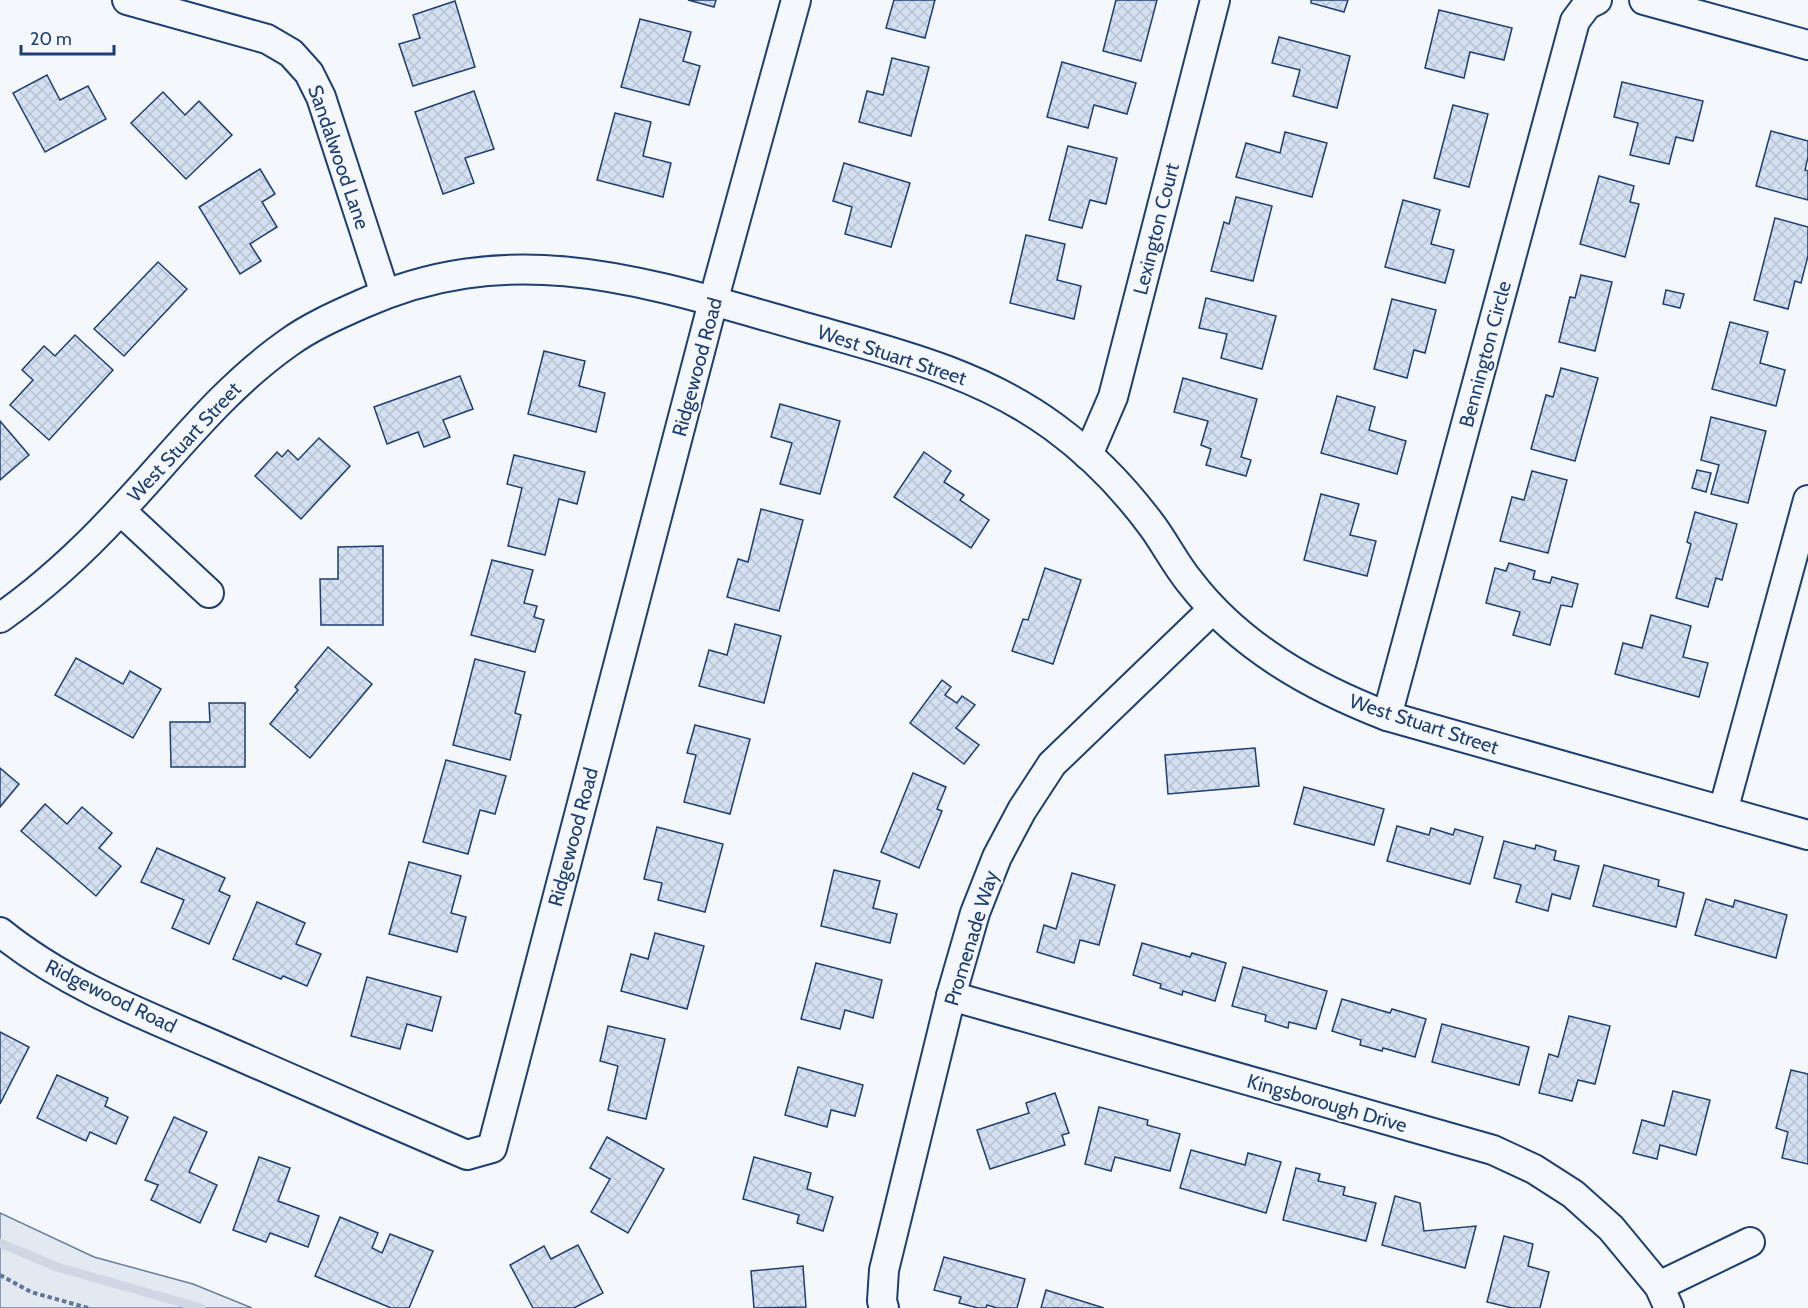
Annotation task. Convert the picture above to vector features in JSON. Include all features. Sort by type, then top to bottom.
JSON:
[{"type":"street","name":"Sandalwood Lane","points":[[127,0],[267,39],[291,53],[309,73],[321,97],[385,294]]},
{"type":"street","name":"Ridgewood Road","points":[[0,932],[23,951],[73,981],[193,1036],[466,1155],[492,1148],[713,302],[796,0]]},
{"type":"street","name":"Lexington Court","points":[[1088,455],[1113,397],[1215,0]]},
{"type":"street","name":"Bennington Circle","points":[[1387,716],[1575,21],[1587,5],[1597,0]]},
{"type":"street","points":[[1644,0],[1808,45]]},
{"type":"street","name":"West Stuart Street","points":[[0,618],[38,591],[76,557],[121,511],[206,413],[244,376],[291,340],[385,294],[441,278],[493,270],[551,269],[602,275],[646,284],[881,348],[937,366],[1014,400],[1053,426],[1088,455],[1121,488],[1152,526],[1189,581],[1213,609],[1275,661],[1312,683],[1387,716],[1808,835]]},
{"type":"street","points":[[1724,811],[1808,500]]},
{"type":"street","points":[[121,511],[209,593]]},
{"type":"street","name":"Promenade Way","points":[[884,1308],[882,1301],[884,1270],[951,996],[975,913],[997,857],[1022,810],[1052,764],[1213,609]]},
{"type":"street","name":"Kingsborough Drive","points":[[951,996],[1493,1150],[1534,1169],[1573,1194],[1611,1228],[1664,1297],[1750,1242]]},
{"type":"path","points":[[0,1275],[31,1292],[88,1308]]},
{"type":"shaded area","points":[[0,1213],[94,1257],[193,1284],[252,1308],[0,1308]]},
{"type":"building","points":[[688,0],[716,0],[714,7]]},
{"type":"building","points":[[894,0],[935,0],[925,38],[886,28]]},
{"type":"building","points":[[1116,0],[1157,0],[1141,61],[1103,51]]},
{"type":"building","points":[[1311,0],[1348,0],[1344,12],[1311,3]]},
{"type":"building","points":[[455,1],[475,67],[413,86],[399,44],[420,38],[413,15]]},
{"type":"building","points":[[1439,10],[1512,28],[1504,60],[1470,52],[1464,78],[1425,68]]},
{"type":"building","points":[[640,19],[691,32],[683,61],[700,66],[689,105],[621,87]]},
{"type":"building","points":[[1279,37],[1350,56],[1337,108],[1293,96],[1300,70],[1272,63]]},
{"type":"building","points":[[892,58],[929,67],[911,136],[859,122],[867,91],[883,95]]},
{"type":"building","points":[[1062,62],[1136,83],[1127,114],[1094,105],[1088,128],[1047,117]]},
{"type":"building","points":[[47,75],[60,100],[88,86],[106,119],[45,152],[13,93]]},
{"type":"building","points":[[1622,82],[1703,101],[1693,141],[1676,137],[1669,164],[1630,155],[1638,123],[1614,117]]},
{"type":"building","points":[[474,91],[494,149],[465,158],[474,183],[443,194],[415,112]]},
{"type":"building","points":[[163,92],[185,115],[199,101],[232,135],[186,179],[131,123]]},
{"type":"building","points":[[1453,105],[1488,114],[1469,187],[1434,178]]},
{"type":"building","points":[[615,113],[651,122],[643,156],[671,163],[663,197],[597,180]]},
{"type":"building","points":[[1771,131],[1808,141],[1805,170],[1808,171],[1808,200],[1756,186]]},
{"type":"building","points":[[1285,132],[1327,143],[1312,197],[1236,177],[1246,143],[1280,153]]},
{"type":"building","points":[[1068,146],[1117,158],[1106,204],[1090,200],[1082,228],[1049,220]]},
{"type":"building","points":[[844,163],[910,183],[891,247],[845,234],[852,207],[833,201]]},
{"type":"building","points":[[260,169],[275,194],[262,202],[277,227],[250,244],[261,261],[240,274],[199,207]]},
{"type":"building","points":[[1599,176],[1634,186],[1630,202],[1639,204],[1625,257],[1580,244]]},
{"type":"building","points":[[1236,197],[1272,206],[1253,281],[1211,271],[1224,222],[1229,224]]},
{"type":"building","points":[[1403,200],[1440,210],[1431,244],[1454,250],[1445,283],[1385,267]]},
{"type":"building","points":[[1775,218],[1808,227],[1808,256],[1801,283],[1795,281],[1788,309],[1754,300]]},
{"type":"building","points":[[1026,235],[1065,244],[1057,280],[1081,286],[1074,319],[1010,303]]},
{"type":"building","points":[[158,262],[187,289],[124,356],[94,329]]},
{"type":"building","points":[[1581,275],[1612,282],[1595,351],[1559,342],[1570,297],[1575,298]]},
{"type":"building","points":[[1666,290],[1684,294],[1680,308],[1663,304]]},
{"type":"building","points":[[1206,298],[1276,316],[1262,369],[1221,358],[1227,334],[1199,328]]},
{"type":"building","points":[[1392,299],[1436,310],[1425,353],[1414,350],[1407,378],[1374,369]]},
{"type":"building","points":[[1730,322],[1768,332],[1760,363],[1785,370],[1776,406],[1712,389]]},
{"type":"building","points":[[75,335],[113,370],[49,440],[10,405],[33,380],[22,370],[44,346],[55,356]]},
{"type":"building","points":[[544,351],[585,361],[579,386],[605,393],[596,432],[528,414]]},
{"type":"building","points":[[1561,368],[1598,378],[1575,461],[1531,449],[1546,395],[1553,397]]},
{"type":"building","points":[[460,376],[473,409],[443,420],[450,437],[424,447],[418,432],[387,444],[374,407]]},
{"type":"building","points":[[1183,378],[1257,399],[1241,457],[1251,460],[1246,476],[1206,465],[1211,449],[1201,445],[1208,421],[1174,412]]},
{"type":"building","points":[[1337,396],[1375,407],[1369,430],[1406,441],[1397,474],[1321,453]]},
{"type":"building","points":[[780,404],[840,421],[820,494],[780,484],[792,443],[771,437]]},
{"type":"building","points":[[1711,417],[1766,431],[1748,503],[1711,494],[1719,465],[1701,460]]},
{"type":"building","points":[[0,421],[29,455],[0,480]]},
{"type":"building","points":[[319,438],[350,466],[301,519],[255,476],[277,452],[282,457],[288,450],[298,460]]},
{"type":"building","points":[[924,452],[951,471],[944,482],[964,495],[960,500],[989,520],[971,548],[894,497]]},
{"type":"building","points":[[514,455],[585,472],[577,504],[559,499],[545,555],[508,546],[522,488],[507,484]]},
{"type":"building","points":[[1697,470],[1711,473],[1706,492],[1692,488]]},
{"type":"building","points":[[1532,471],[1567,480],[1548,553],[1500,541],[1512,497],[1524,500]]},
{"type":"building","points":[[1321,494],[1359,504],[1350,535],[1376,541],[1367,576],[1304,560]]},
{"type":"building","points":[[761,509],[803,520],[779,611],[727,597],[738,559],[748,562]]},
{"type":"building","points":[[1695,512],[1737,524],[1722,580],[1716,578],[1708,607],[1676,598],[1691,544],[1687,542]]},
{"type":"building","points":[[383,546],[383,625],[321,625],[320,579],[338,579],[338,547]]},
{"type":"building","points":[[492,560],[533,570],[524,603],[537,606],[534,617],[544,620],[535,652],[471,635]]},
{"type":"building","points":[[1509,563],[1535,571],[1533,579],[1550,583],[1552,577],[1578,584],[1572,607],[1561,605],[1550,645],[1513,635],[1520,612],[1486,603],[1495,568],[1506,571]]},
{"type":"building","points":[[1045,568],[1081,580],[1053,664],[1012,651],[1023,619],[1028,620]]},
{"type":"building","points":[[1651,615],[1691,626],[1683,657],[1708,663],[1699,697],[1615,674],[1623,643],[1642,648]]},
{"type":"building","points":[[735,624],[781,636],[764,703],[699,686],[709,650],[727,655]]},
{"type":"building","points":[[328,647],[372,684],[310,758],[270,724],[298,690],[295,687]]},
{"type":"building","points":[[76,658],[123,684],[130,671],[161,689],[133,738],[55,695]]},
{"type":"building","points":[[475,659],[525,672],[515,713],[521,715],[510,760],[453,745]]},
{"type":"building","points":[[942,680],[951,687],[945,695],[957,703],[962,696],[975,705],[956,728],[979,745],[964,764],[910,723]]},
{"type":"building","points":[[209,703],[245,703],[245,767],[171,767],[170,722],[210,722]]},
{"type":"building","points":[[695,725],[750,739],[730,814],[684,802],[696,755],[687,753]]},
{"type":"building","points":[[1255,748],[1259,786],[1168,794],[1165,755]]},
{"type":"building","points":[[446,760],[506,776],[495,814],[480,810],[468,854],[423,842]]},
{"type":"building","points":[[0,768],[19,784],[0,807]]},
{"type":"building","points":[[913,773],[946,787],[937,809],[942,811],[919,868],[881,852]]},
{"type":"building","points":[[1304,787],[1384,809],[1374,845],[1294,824]]},
{"type":"building","points":[[45,804],[67,824],[82,807],[112,833],[99,848],[121,866],[96,896],[21,831]]},
{"type":"building","points":[[1397,826],[1429,835],[1431,828],[1453,835],[1455,829],[1483,837],[1470,884],[1387,861]]},
{"type":"building","points":[[657,827],[723,844],[705,912],[658,900],[662,883],[644,879]]},
{"type":"building","points":[[1504,841],[1535,849],[1536,845],[1556,851],[1554,860],[1579,866],[1570,899],[1552,894],[1548,911],[1516,902],[1521,885],[1494,878]]},
{"type":"building","points":[[157,848],[225,878],[219,891],[230,896],[209,944],[172,928],[184,900],[141,882]]},
{"type":"building","points":[[409,862],[461,876],[451,913],[466,917],[457,952],[389,934]]},
{"type":"building","points":[[1604,865],[1659,880],[1658,886],[1684,893],[1676,927],[1593,906]]},
{"type":"building","points":[[834,870],[880,881],[873,908],[897,914],[890,943],[821,926]]},
{"type":"building","points":[[1072,873],[1115,885],[1099,945],[1080,940],[1074,963],[1037,952],[1044,925],[1056,929]]},
{"type":"building","points":[[1706,899],[1733,907],[1735,900],[1787,915],[1776,958],[1695,935]]},
{"type":"building","points":[[257,902],[305,923],[296,944],[321,954],[307,986],[283,976],[281,979],[233,959]]},
{"type":"building","points":[[655,933],[704,946],[687,1009],[621,991],[631,954],[648,959]]},
{"type":"building","points":[[1142,943],[1190,957],[1192,953],[1226,963],[1215,1001],[1183,991],[1182,995],[1160,988],[1161,984],[1133,975]]},
{"type":"building","points":[[816,963],[882,980],[873,1018],[845,1010],[840,1029],[801,1019]]},
{"type":"building","points":[[1243,967],[1327,991],[1316,1029],[1289,1022],[1288,1028],[1265,1021],[1266,1015],[1232,1006]]},
{"type":"building","points":[[367,977],[441,997],[432,1031],[407,1024],[400,1049],[351,1036]]},
{"type":"building","points":[[1342,999],[1390,1013],[1392,1009],[1426,1019],[1415,1057],[1383,1048],[1382,1051],[1360,1045],[1361,1040],[1332,1031]]},
{"type":"building","points":[[1569,1016],[1610,1026],[1595,1084],[1578,1080],[1572,1101],[1539,1093],[1549,1054],[1558,1057]]},
{"type":"building","points":[[1442,1024],[1529,1047],[1519,1085],[1432,1062]]},
{"type":"building","points":[[608,1026],[665,1039],[646,1119],[608,1110],[618,1066],[600,1061]]},
{"type":"building","points":[[0,1032],[29,1047],[0,1104]]},
{"type":"building","points":[[798,1067],[863,1085],[855,1116],[831,1110],[827,1127],[785,1115]]},
{"type":"building","points":[[1791,1070],[1808,1074],[1808,1164],[1782,1158],[1788,1132],[1776,1128]]},
{"type":"building","points":[[57,1075],[108,1098],[105,1106],[128,1117],[116,1144],[90,1132],[86,1141],[37,1118]]},
{"type":"building","points":[[1673,1091],[1710,1100],[1696,1155],[1660,1145],[1657,1159],[1633,1153],[1642,1120],[1664,1126]]},
{"type":"building","points":[[1055,1093],[1069,1133],[1062,1135],[1065,1145],[990,1169],[977,1130],[1029,1113],[1026,1103]]},
{"type":"building","points":[[1099,1107],[1148,1120],[1147,1125],[1180,1134],[1170,1171],[1115,1157],[1111,1171],[1085,1164]]},
{"type":"building","points":[[174,1117],[207,1132],[189,1172],[217,1185],[200,1223],[151,1200],[158,1185],[145,1180]]},
{"type":"building","points":[[607,1137],[664,1169],[628,1233],[591,1212],[610,1179],[590,1168]]},
{"type":"building","points":[[1191,1150],[1245,1165],[1248,1153],[1281,1162],[1266,1213],[1180,1188]]},
{"type":"building","points":[[259,1157],[290,1168],[278,1201],[319,1216],[308,1247],[270,1233],[266,1242],[233,1230]]},
{"type":"building","points":[[754,1157],[811,1173],[807,1189],[833,1197],[823,1231],[797,1223],[799,1215],[743,1199]]},
{"type":"building","points":[[1296,1168],[1320,1174],[1318,1181],[1345,1187],[1343,1195],[1376,1203],[1366,1241],[1283,1220]]},
{"type":"building","points":[[1395,1196],[1420,1203],[1424,1231],[1476,1226],[1465,1268],[1382,1245]]},
{"type":"building","points":[[340,1217],[378,1233],[372,1248],[382,1253],[390,1234],[433,1251],[409,1308],[391,1308],[315,1276]]},
{"type":"building","points":[[1504,1236],[1533,1244],[1528,1266],[1549,1272],[1540,1308],[1512,1308],[1487,1302]]},
{"type":"building","points":[[578,1245],[603,1293],[574,1308],[533,1308],[510,1265],[544,1246],[551,1259]]},
{"type":"building","points":[[944,1257],[1025,1279],[1017,1308],[997,1308],[987,1305],[986,1308],[978,1308],[959,1303],[961,1297],[934,1290]]},
{"type":"building","points":[[803,1266],[806,1307],[754,1308],[751,1271]]},
{"type":"building","points":[[1046,1290],[1104,1308],[1041,1308]]},
{"type":"waterway","points":[[0,1243],[57,1267],[201,1308]]}]
